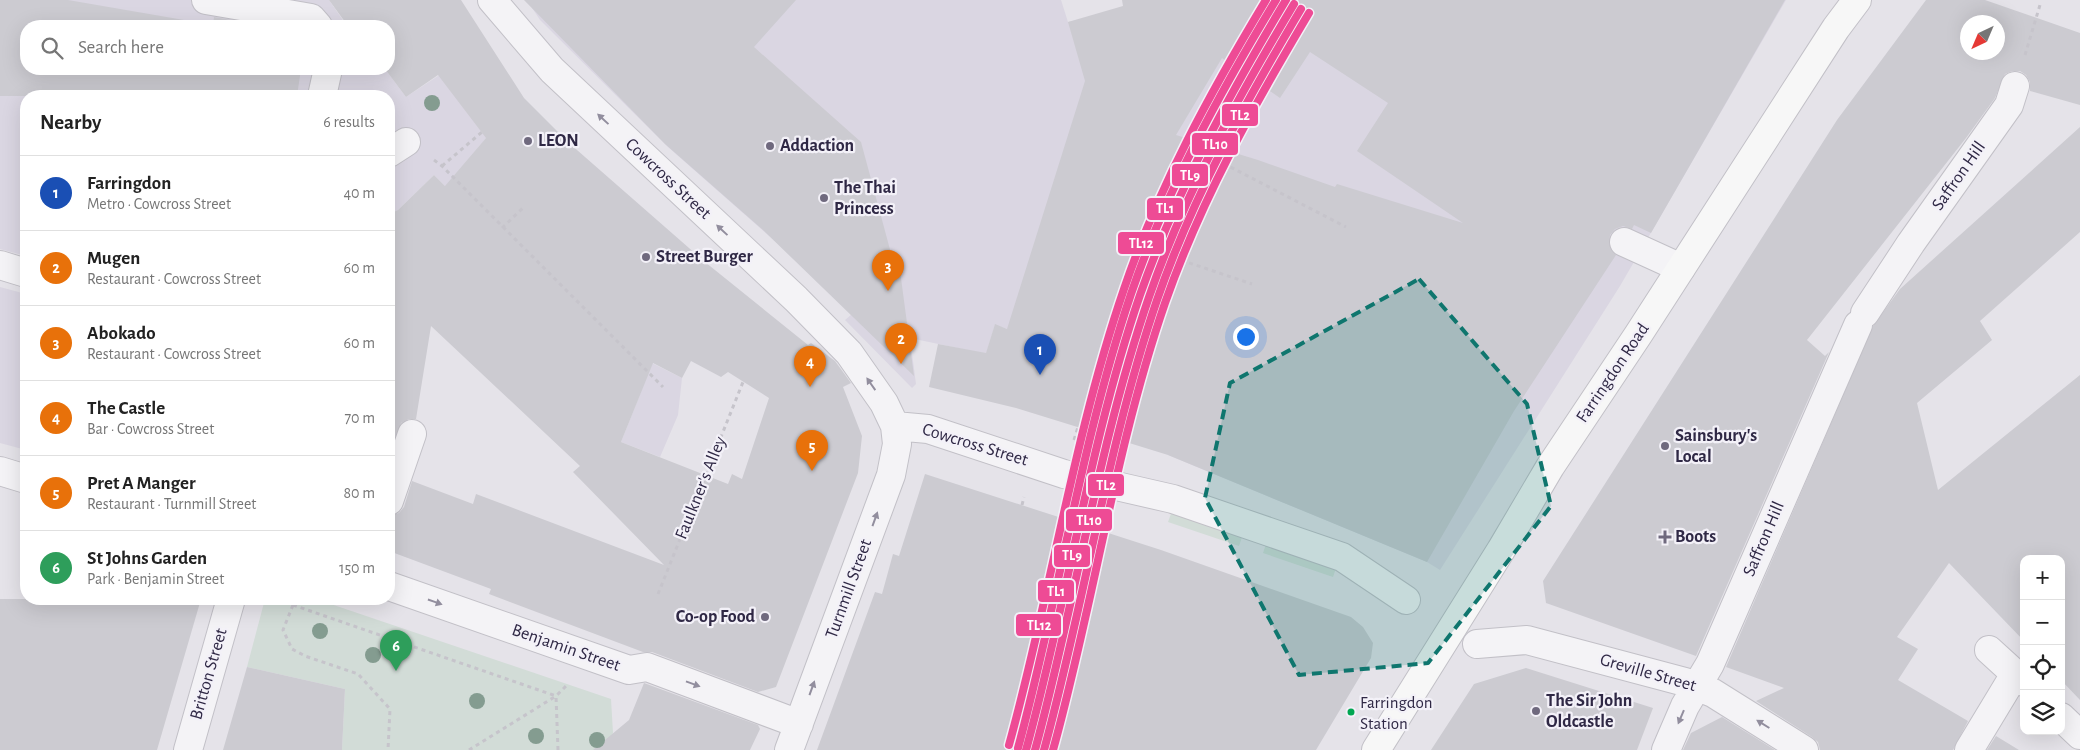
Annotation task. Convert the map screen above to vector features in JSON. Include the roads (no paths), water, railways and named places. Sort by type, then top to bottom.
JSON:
[{"type":"main road","name":"Farringdon Road","points":[[1376,750],[1501,550],[1550,467],[1831,36],[1857,0]]},
{"type":"street","points":[[206,0],[311,18],[313,20]]},
{"type":"street","name":"Cowcross Street","points":[[492,0],[552,70],[796,299],[849,353],[884,403],[895,426],[928,429],[1064,474],[1192,506],[1342,557],[1406,600]]},
{"type":"street","points":[[323,90],[327,75]]},
{"type":"street","name":"Saffron Hill","points":[[1666,750],[1685,706],[1710,664],[1859,324],[1911,243],[2009,105],[2015,86]]},
{"type":"street","points":[[1624,242],[1681,268]]},
{"type":"street","points":[[0,265],[20,271]]},
{"type":"street","name":"Turnmill Street","points":[[789,750],[891,475],[898,444],[895,426]]},
{"type":"street","points":[[395,484],[412,434]]},
{"type":"street","points":[[0,471],[20,477]]},
{"type":"street","name":"Benjamin Street","points":[[395,588],[629,670],[647,667],[799,724]]},
{"type":"street","name":"Britton Street","points":[[188,750],[228,605]]},
{"type":"street","name":"Greville Street","points":[[1477,644],[1526,640],[1697,686],[1713,693],[1804,750]]},
{"type":"street","points":[[1969,750],[2019,678],[1989,650]]},
{"type":"street","points":[[2065,721],[2080,734]]},
{"type":"place","name":"LEON","points":[[528,141]]},
{"type":"place","name":"Addaction","points":[[770,146]]},
{"type":"place","name":"The Thai Princess","points":[[824,198]]},
{"type":"place","name":"Street Burger","points":[[646,257]]},
{"type":"place","name":"Abokado","points":[[888,291]]},
{"type":"place","name":"Mugen","points":[[901,364]]},
{"type":"place","name":"Farringdon","points":[[1040,375]]},
{"type":"place","name":"The Castle","points":[[810,387]]},
{"type":"place","name":"Sainsbury's Local","points":[[1665,446]]},
{"type":"place","name":"Pret A Manger","points":[[812,471]]},
{"type":"place","name":"Boots","points":[[1665,537]]},
{"type":"place","name":"Co-op Food","points":[[765,617]]},
{"type":"place","name":"St Johns Garden","points":[[396,671]]},
{"type":"place","name":"The Sir John Oldcastle","points":[[1536,711]]},
{"type":"place","name":"Farringdon Station","points":[[1351,712]]}]
